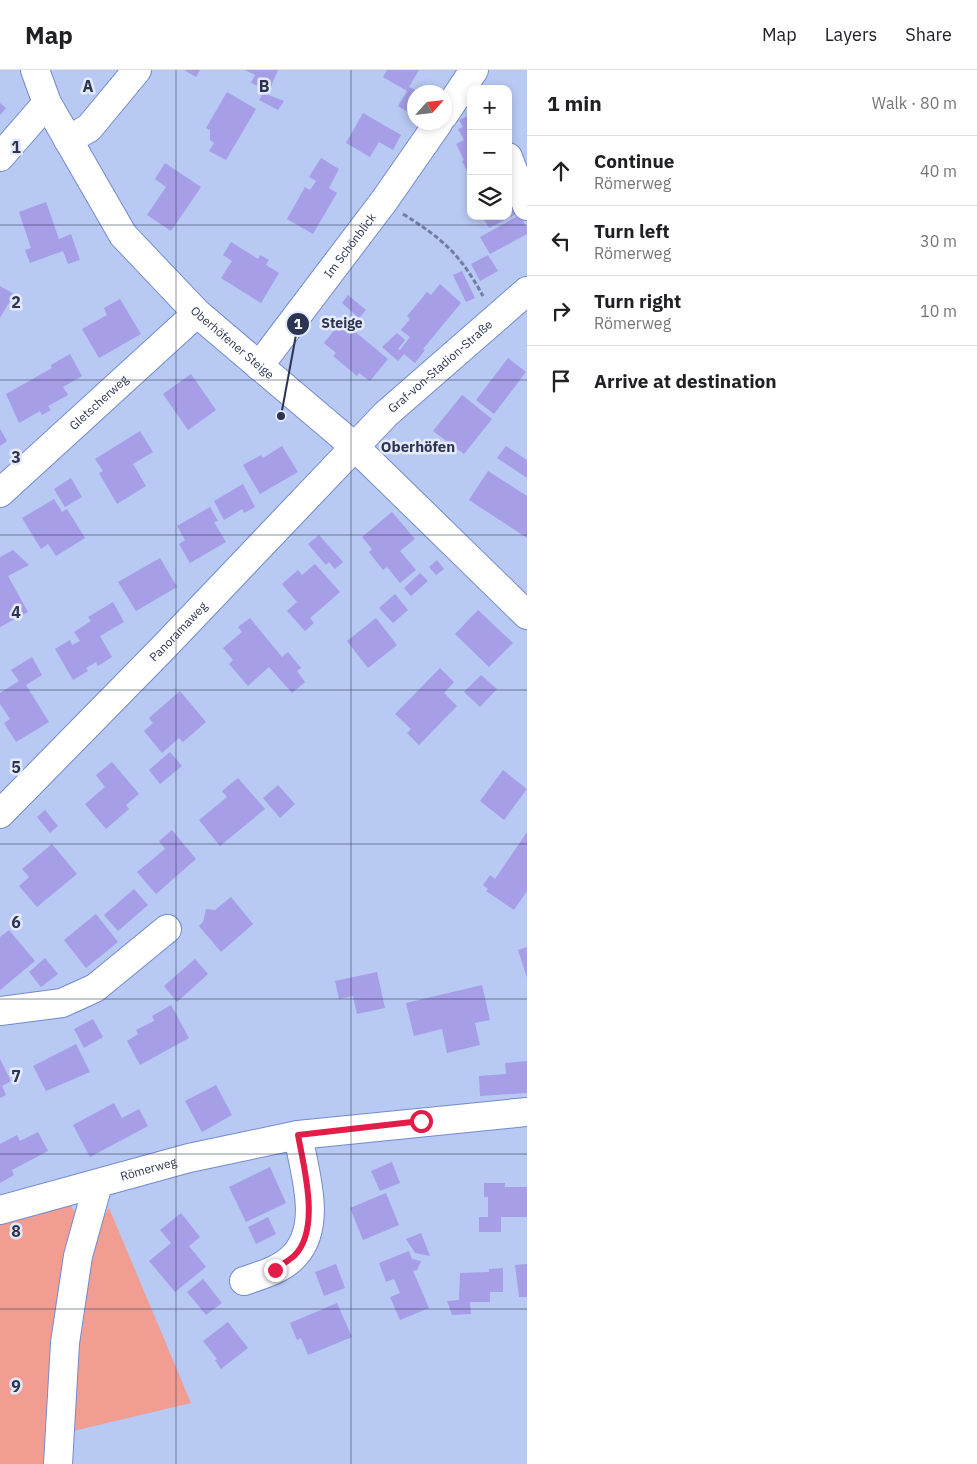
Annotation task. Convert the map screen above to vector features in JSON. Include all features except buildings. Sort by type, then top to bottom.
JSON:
[{"type":"street","name":"Oberhöfener Steige","points":[[35,70],[47,102],[123,235],[197,313],[355,447],[527,615]]},
{"type":"street","points":[[68,140],[89,128],[137,70]]},
{"type":"street","points":[[457,107],[474,70]]},
{"type":"street","points":[[0,157],[47,102]]},
{"type":"street","name":"Im Schönblick","points":[[259,366],[384,201],[433,130]]},
{"type":"street","points":[[512,167],[527,206]]},
{"type":"street","name":"Graf-von-Stadion-Straße","points":[[355,447],[386,414],[527,290]]},
{"type":"street","name":"Gletscherweg","points":[[0,493],[197,313]]},
{"type":"street","name":"Panoramaweg","points":[[0,814],[164,647],[355,447]]},
{"type":"street","points":[[0,1012],[62,1003],[95,988],[167,929]]},
{"type":"street","name":"Römerweg","points":[[0,1210],[189,1158],[298,1135],[527,1112]]},
{"type":"street","points":[[244,1280],[275,1270],[295,1255],[307,1233],[310,1204],[298,1135]]},
{"type":"street","points":[[58,1464],[65,1343],[78,1256],[98,1184]]},
{"type":"path","points":[[384,201],[438,236],[468,269],[495,318]]},
{"type":"shaded area","points":[[68,1202],[78,1217],[47,1464],[0,1464],[0,1220]]},
{"type":"shaded area","points":[[109,1208],[191,1403],[69,1432],[72,1345],[99,1224]]},
{"type":"place","name":"Steige","points":[[281,416]]},
{"type":"district","name":"Oberhöfen","points":[[418,447]]},
{"type":"route","points":[[275,1270],[295,1255],[307,1233],[310,1204],[298,1135],[421,1121]]}]
